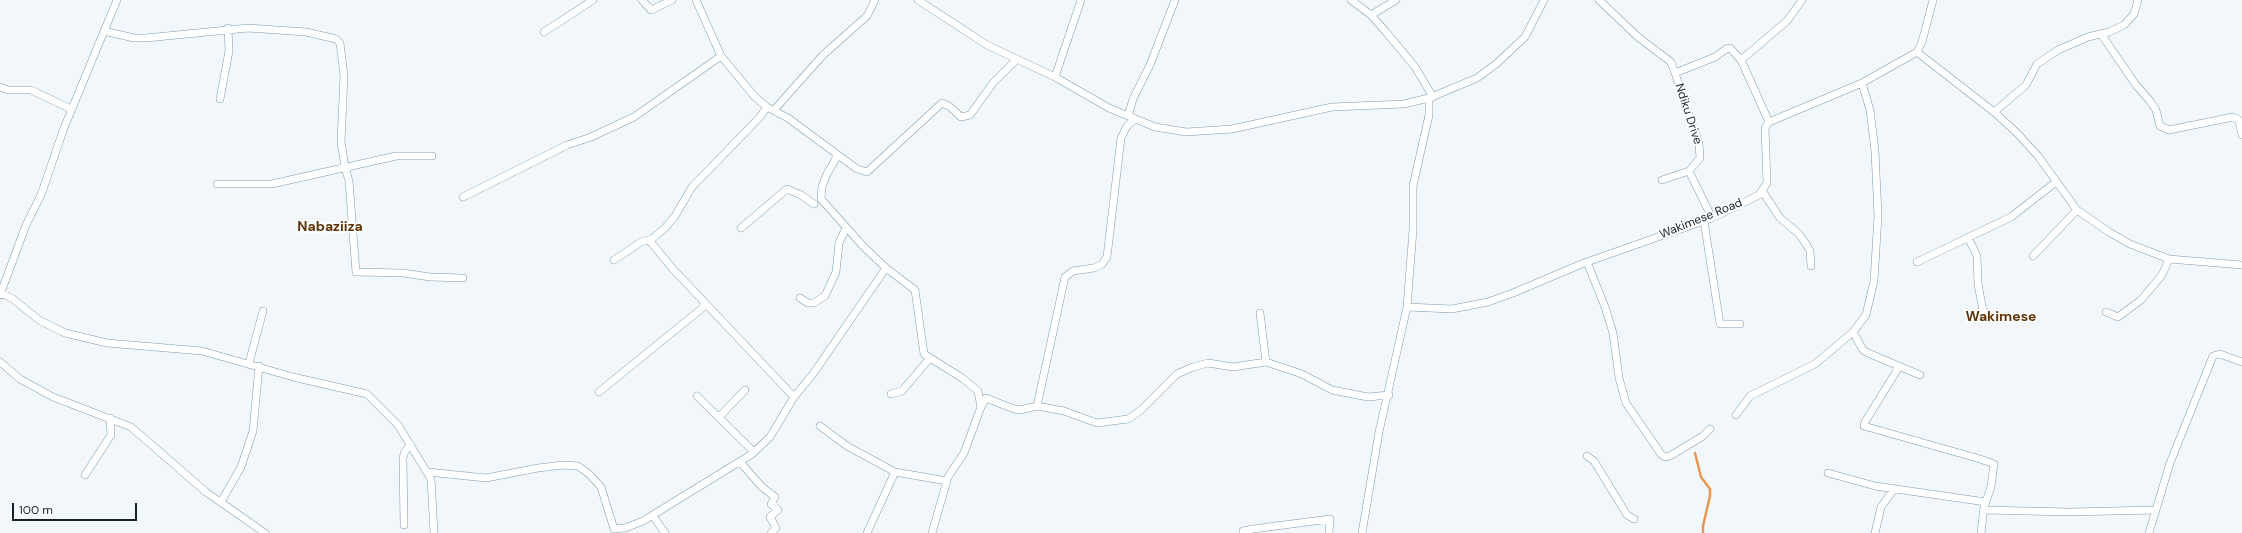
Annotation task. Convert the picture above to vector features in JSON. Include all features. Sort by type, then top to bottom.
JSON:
[{"type":"street","points":[[117,0],[71,109],[41,195],[26,225],[0,294],[13,299],[39,320],[65,333],[107,343],[202,351],[249,363],[294,377],[367,394],[389,415],[411,445],[428,472],[432,488],[434,533]]},
{"type":"street","points":[[544,32],[593,0]]},
{"type":"street","points":[[642,0],[651,10],[672,0]]},
{"type":"street","points":[[696,0],[721,56],[758,102],[770,108],[857,169],[865,172],[871,171],[942,103],[949,106],[961,117],[970,115],[993,83],[1016,60]]},
{"type":"street","points":[[614,260],[641,242],[656,236],[665,228],[675,216],[692,187],[823,55],[867,16],[875,0]]},
{"type":"street","points":[[918,0],[944,18],[1016,60],[1055,77],[1108,108],[1155,127],[1171,130],[1204,131],[1254,124],[1332,107],[1404,104],[1431,97],[1477,78],[1496,64],[1525,37],[1544,0]]},
{"type":"street","points":[[1055,77],[1081,0]]},
{"type":"street","points":[[1037,406],[1065,277],[1073,271],[1094,268],[1102,264],[1107,257],[1121,138],[1131,117],[1133,99],[1150,65],[1174,0]]},
{"type":"street","points":[[1351,0],[1371,15],[1415,67],[1431,97],[1429,115],[1413,186],[1414,230],[1407,307],[1389,395],[1379,432],[1362,533]]},
{"type":"street","points":[[1371,15],[1396,0]]},
{"type":"street","points":[[1599,0],[1638,37],[1671,62],[1675,73],[1715,57],[1726,49],[1730,48],[1741,60],[1769,122]]},
{"type":"street","points":[[1741,60],[1787,21],[1802,0]]},
{"type":"street","points":[[1811,266],[1810,251],[1806,244],[1799,234],[1780,218],[1763,192],[1767,179],[1765,128],[1769,122],[1862,83],[1917,52],[1922,42],[1933,0]]},
{"type":"street","points":[[1994,112],[2026,85],[2037,64],[2058,50],[2088,37],[2101,34],[2124,25],[2134,14],[2138,0]]},
{"type":"street","points":[[104,31],[134,38],[146,38],[192,35],[228,28],[306,32],[329,36],[340,43],[344,76],[341,142],[349,182],[356,272],[403,273],[430,277],[463,278]]},
{"type":"street","points":[[220,98],[229,51],[228,28]]},
{"type":"street","points":[[2101,34],[2136,85],[2156,110],[2160,126],[2169,130],[2233,117],[2239,120],[2242,135]]},
{"type":"street","points":[[1917,52],[1994,112],[2031,148],[2077,210],[2130,244],[2169,259],[2242,265]]},
{"type":"street","points":[[463,197],[567,145],[592,137],[634,117],[721,56]]},
{"type":"street","name":"Ndiku Drive","points":[[1675,73],[1700,153],[1698,161],[1688,171]]},
{"type":"street","points":[[1736,415],[1750,396],[1815,364],[1853,332],[1866,315],[1870,300],[1878,216],[1874,144],[1870,110],[1862,83]]},
{"type":"street","points":[[0,87],[8,90],[31,90],[71,109]]},
{"type":"street","points":[[838,155],[822,186],[821,199],[846,228],[886,268],[915,290],[924,354],[958,375],[978,391],[981,407]]},
{"type":"street","points":[[217,184],[272,184],[396,156],[432,156]]},
{"type":"street","points":[[1662,180],[1688,171],[1712,218]]},
{"type":"street","points":[[1917,262],[2011,217],[2056,182]]},
{"type":"street","points":[[741,228],[787,189],[801,195],[814,204]]},
{"type":"street","name":"Wakimese Road","points":[[1407,307],[1452,309],[1481,304],[1513,293],[1586,262],[1712,218],[1763,192]]},
{"type":"street","points":[[2032,256],[2077,210]]},
{"type":"street","points":[[1704,221],[1720,324],[1740,324]]},
{"type":"street","points":[[800,298],[808,303],[814,302],[825,296],[836,272],[840,243],[846,228]]},
{"type":"street","points":[[1968,237],[1977,256],[1978,284],[1983,312]]},
{"type":"street","points":[[649,240],[672,269],[794,397]]},
{"type":"street","points":[[2106,312],[2118,317],[2141,300],[2162,275],[2169,259]]},
{"type":"street","points":[[1586,262],[1607,313],[1613,333],[1619,378],[1626,403],[1661,454],[1665,457],[1670,456],[1702,436],[1710,429]]},
{"type":"street","points":[[428,472],[486,478],[544,468],[578,466],[589,474],[601,487],[613,527],[616,530],[633,525],[653,516],[740,462],[754,452],[770,437],[794,397],[813,374],[886,268]]},
{"type":"street","points":[[599,392],[706,305]]},
{"type":"street","points":[[249,363],[262,311]]},
{"type":"street","points":[[1260,313],[1266,362]]},
{"type":"street","points":[[1853,332],[1863,350],[1920,375]]},
{"type":"street","points":[[2149,533],[2170,463],[2214,356],[2220,354],[2242,362]]},
{"type":"street","points":[[891,394],[902,391],[930,358]]},
{"type":"street","points":[[0,362],[20,379],[53,397],[131,426],[200,487],[265,533]]},
{"type":"street","points":[[932,533],[947,481],[964,453],[981,407],[986,398],[995,403],[1020,410],[1037,406],[1064,411],[1097,423],[1128,419],[1147,405],[1177,374],[1193,367],[1208,364],[1233,367],[1266,362],[1302,374],[1332,390],[1368,397],[1389,395]]},
{"type":"street","points":[[221,502],[241,467],[253,431],[259,366]]},
{"type":"street","points":[[1899,367],[1864,422],[1864,426],[1991,462],[1994,469],[1989,496],[1984,510],[1981,533]]},
{"type":"street","points":[[719,417],[745,390]]},
{"type":"street","points":[[697,396],[754,452]]},
{"type":"street","points":[[85,475],[111,435],[110,418]]},
{"type":"street","points":[[820,426],[847,446],[895,472],[947,481]]},
{"type":"street","points":[[404,525],[403,458],[405,451],[411,445]]},
{"type":"street","points":[[1587,456],[1594,461],[1627,515],[1634,519]]},
{"type":"street","points":[[740,462],[762,487],[775,497],[771,504],[778,510],[770,517],[776,528],[771,533]]},
{"type":"street","points":[[867,533],[895,472]]},
{"type":"street","points":[[1828,473],[1875,486],[1986,502]]},
{"type":"street","points":[[1875,533],[1881,506],[1894,489]]},
{"type":"street","points":[[1984,510],[2069,512],[2155,510]]},
{"type":"street","points":[[653,516],[665,533]]},
{"type":"street","points":[[1243,533],[1243,531],[1253,529],[1330,519],[1329,533]]},
{"type":"waterway","points":[[1695,453],[1701,477],[1710,489],[1703,533]]},
{"type":"district","name":"Nabaziiza","points":[[330,227]]},
{"type":"district","name":"Wakimese","points":[[2001,317]]}]
